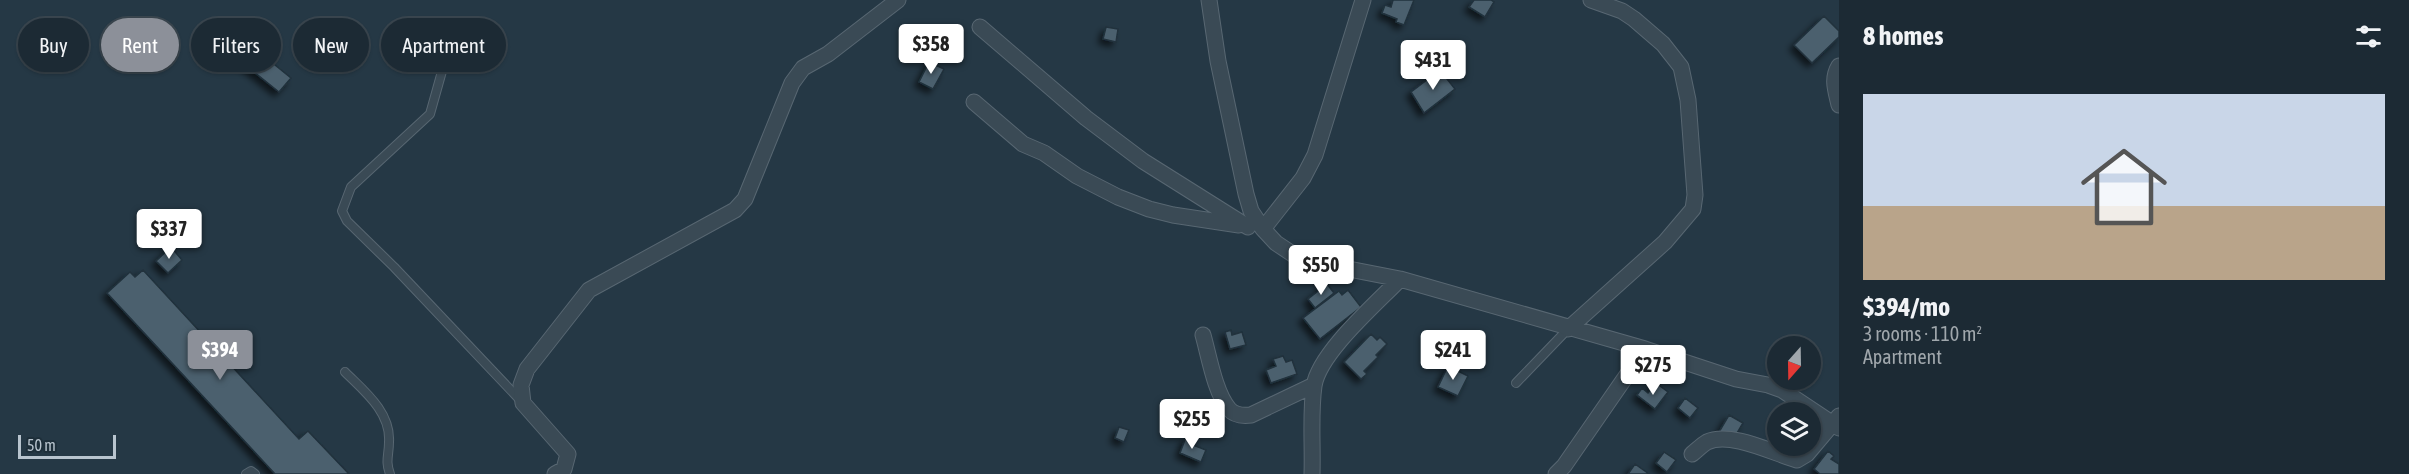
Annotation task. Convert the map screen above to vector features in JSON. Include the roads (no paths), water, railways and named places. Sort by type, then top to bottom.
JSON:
[{"type":"street","points":[[561,472],[568,454],[523,403],[521,385],[527,369],[589,290],[735,210],[745,199],[792,83],[803,68],[828,54],[898,0]]},
{"type":"street","points":[[1209,0],[1218,61],[1255,228]]},
{"type":"street","points":[[1255,228],[1303,178],[1315,155],[1363,0]]},
{"type":"street","points":[[1568,329],[1665,242],[1693,209],[1695,195],[1688,100],[1681,67],[1663,44],[1622,11],[1591,0]]},
{"type":"street","points":[[980,27],[1086,118],[1143,161],[1255,228],[1294,255],[1318,263],[1400,279],[1568,329],[1645,349],[1736,380],[1768,385],[1782,390],[1837,423],[1807,454],[1797,460],[1743,442],[1722,438],[1707,442],[1692,454]]},
{"type":"street","points":[[1839,66],[1834,73],[1834,82],[1839,105]]},
{"type":"street","points":[[974,102],[1023,144],[1044,153],[1077,176],[1119,197],[1149,209],[1173,215],[1255,228]]},
{"type":"street","points":[[1312,474],[1314,385],[1322,364],[1400,279]]},
{"type":"street","points":[[1203,335],[1222,398],[1230,411],[1241,416],[1251,415],[1314,385]]},
{"type":"street","points":[[1565,471],[1645,349]]},
{"type":"lane","points":[[442,72],[430,114],[351,187],[342,211],[347,221],[394,267],[523,403]]},
{"type":"lane","points":[[1516,383],[1568,329]]},
{"type":"lane","points":[[345,372],[372,399],[388,422],[389,442],[385,463],[390,474]]},
{"type":"lane","points":[[246,474],[251,471],[255,474]]}]
